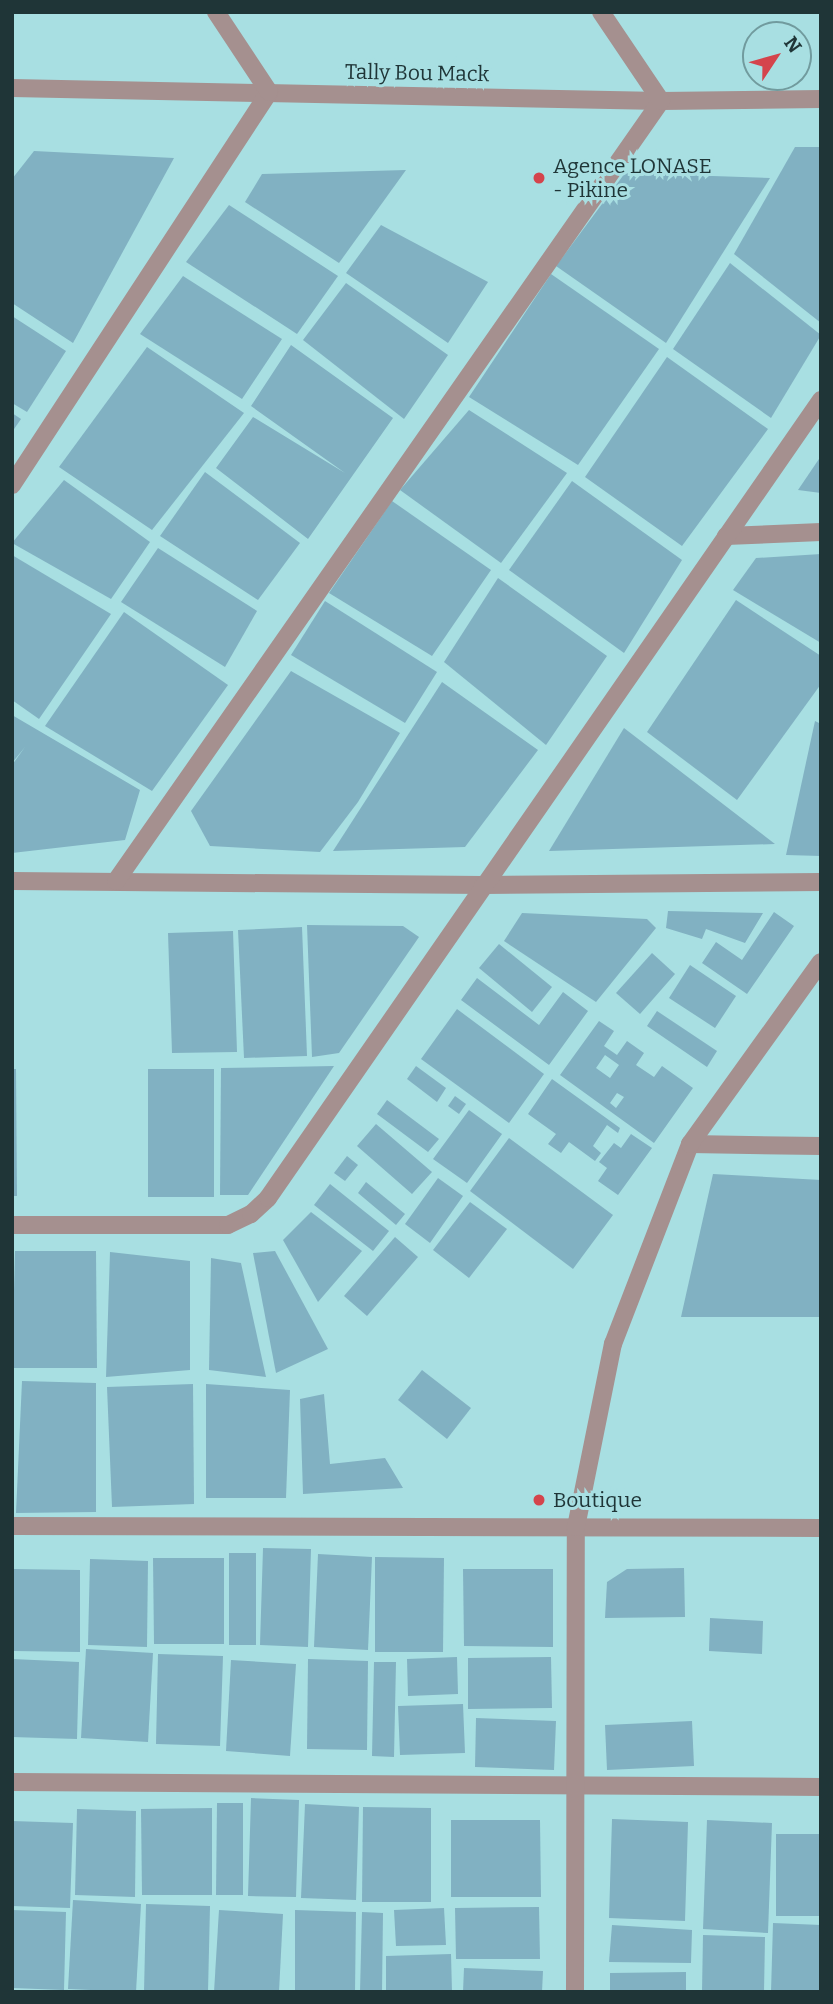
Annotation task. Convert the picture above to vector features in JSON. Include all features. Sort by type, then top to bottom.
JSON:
[{"type":"street","points":[[12,485],[269,92],[216,12]]},
{"type":"street","points":[[117,881],[661,101],[601,12]]},
{"type":"street","name":"Tally Bou Mack","points":[[12,88],[661,101],[821,99]]},
{"type":"street","points":[[12,1225],[228,1224],[251,1214],[268,1198],[821,400]]},
{"type":"street","points":[[726,536],[821,532]]},
{"type":"street","points":[[12,881],[482,886],[821,882]]},
{"type":"street","points":[[575,1992],[576,1527],[613,1344],[690,1144],[821,962]]},
{"type":"street","points":[[690,1144],[821,1146]]},
{"type":"street","points":[[12,1525],[821,1528]]},
{"type":"street","points":[[12,1782],[821,1787]]},
{"type":"building","points":[[795,147],[821,147],[821,323],[734,254]]},
{"type":"building","points":[[34,151],[174,158],[73,343],[12,303],[12,179]]},
{"type":"building","points":[[406,170],[339,263],[245,202],[262,174]]},
{"type":"building","points":[[625,173],[770,178],[666,343],[556,266]]},
{"type":"building","points":[[229,205],[338,276],[297,334],[186,262]]},
{"type":"building","points":[[381,225],[488,282],[448,343],[346,273]]},
{"type":"building","points":[[730,263],[821,335],[771,418],[673,349]]},
{"type":"building","points":[[551,274],[659,349],[578,465],[469,397]]},
{"type":"building","points":[[183,276],[282,339],[242,399],[140,334]]},
{"type":"building","points":[[346,283],[448,355],[404,419],[303,340]]},
{"type":"building","points":[[12,316],[66,351],[27,412],[12,403]]},
{"type":"building","points":[[291,345],[393,418],[308,539],[216,468],[253,417],[345,473],[251,406]]},
{"type":"building","points":[[147,347],[244,413],[152,530],[59,467]]},
{"type":"building","points":[[667,357],[768,429],[682,546],[585,477]]},
{"type":"building","points":[[469,410],[567,473],[501,563],[400,490]]},
{"type":"building","points":[[12,413],[21,419],[12,432]]},
{"type":"building","points":[[821,456],[821,493],[798,490]]},
{"type":"building","points":[[205,472],[300,543],[258,600],[160,536]]},
{"type":"building","points":[[64,480],[150,542],[111,599],[12,543]]},
{"type":"building","points":[[572,481],[682,560],[624,653],[509,570]]},
{"type":"building","points":[[392,501],[491,570],[432,656],[329,593]]},
{"type":"building","points":[[158,548],[257,611],[225,667],[121,602]]},
{"type":"building","points":[[821,554],[821,643],[733,590],[756,558]]},
{"type":"building","points":[[12,555],[111,614],[39,719],[12,700]]},
{"type":"building","points":[[498,578],[607,656],[546,745],[444,662]]},
{"type":"building","points":[[736,600],[821,656],[821,684],[737,800],[647,732]]},
{"type":"building","points":[[325,601],[437,672],[405,723],[291,655]]},
{"type":"building","points":[[124,612],[228,685],[152,791],[45,726]]},
{"type":"building","points":[[291,671],[400,733],[358,802],[320,852],[210,846],[191,811]]},
{"type":"building","points":[[442,682],[538,750],[465,847],[333,851]]},
{"type":"building","points":[[12,715],[140,790],[125,840],[12,853],[12,765],[25,747],[12,763]]},
{"type":"building","points":[[815,721],[821,724],[821,856],[786,855]]},
{"type":"building","points":[[624,728],[775,844],[549,851]]},
{"type":"building","points":[[668,911],[763,913],[745,943],[706,929],[702,939],[666,928]]},
{"type":"building","points":[[774,912],[794,926],[747,994],[702,963],[716,942],[742,960]]},
{"type":"building","points":[[522,913],[647,919],[656,928],[596,1002],[504,941]]},
{"type":"building","points":[[307,925],[403,926],[419,937],[339,1053],[312,1057]]},
{"type":"building","points":[[302,927],[307,1056],[244,1058],[238,930]]},
{"type":"building","points":[[233,931],[237,1052],[172,1053],[168,933]]},
{"type":"building","points":[[499,944],[552,987],[532,1012],[479,968]]},
{"type":"building","points":[[652,953],[675,974],[640,1014],[616,993]]},
{"type":"building","points":[[690,965],[736,996],[715,1028],[669,998]]},
{"type":"building","points":[[477,978],[539,1025],[563,992],[588,1011],[549,1065],[461,1000]]},
{"type":"building","points":[[457,1009],[544,1074],[509,1123],[421,1059]]},
{"type":"building","points":[[657,1011],[717,1051],[707,1067],[647,1026]]},
{"type":"building","points":[[599,1021],[614,1031],[604,1046],[617,1055],[627,1041],[644,1053],[636,1065],[654,1077],[662,1066],[693,1088],[654,1143],[560,1075]],"holes":[[[605,1055],[619,1065],[610,1078],[596,1068]],[[617,1093],[624,1097],[616,1108],[610,1103]]]},
{"type":"building","points":[[334,1066],[248,1195],[220,1195],[221,1068]]},
{"type":"building","points":[[416,1066],[446,1088],[437,1102],[407,1079]]},
{"type":"building","points":[[12,1069],[16,1069],[17,1196],[12,1196]]},
{"type":"building","points":[[148,1069],[214,1069],[214,1197],[148,1197]]},
{"type":"building","points":[[552,1079],[620,1128],[618,1133],[607,1125],[593,1146],[601,1153],[595,1161],[569,1142],[561,1153],[548,1144],[556,1134],[528,1114]]},
{"type":"building","points":[[455,1096],[466,1104],[459,1114],[448,1106]]},
{"type":"building","points":[[387,1100],[439,1139],[428,1152],[377,1114]]},
{"type":"building","points":[[469,1110],[502,1134],[467,1183],[433,1159]]},
{"type":"building","points":[[376,1124],[432,1172],[412,1194],[357,1146]]},
{"type":"building","points":[[631,1134],[652,1148],[618,1195],[598,1181],[607,1168],[599,1162],[614,1143],[621,1148]]},
{"type":"building","points":[[509,1138],[613,1215],[573,1269],[470,1191]]},
{"type":"building","points":[[347,1156],[358,1165],[345,1181],[334,1173]]},
{"type":"building","points":[[713,1174],[821,1180],[821,1317],[681,1317]]},
{"type":"building","points":[[438,1178],[463,1196],[430,1243],[405,1224]]},
{"type":"building","points":[[366,1182],[405,1214],[396,1225],[358,1193]]},
{"type":"building","points":[[330,1184],[389,1231],[373,1251],[314,1205]]},
{"type":"building","points":[[470,1202],[507,1229],[469,1278],[433,1250]]},
{"type":"building","points":[[311,1212],[362,1251],[318,1302],[283,1240]]},
{"type":"building","points":[[395,1237],[418,1257],[367,1316],[344,1296]]},
{"type":"building","points":[[15,1251],[96,1251],[97,1368],[12,1368]]},
{"type":"building","points":[[275,1251],[328,1349],[276,1373],[253,1253]]},
{"type":"building","points":[[110,1252],[190,1261],[190,1370],[106,1377]]},
{"type":"building","points":[[211,1258],[241,1263],[266,1377],[209,1370]]},
{"type":"building","points":[[422,1370],[471,1408],[447,1439],[398,1400]]},
{"type":"building","points":[[22,1381],[96,1383],[96,1512],[16,1513]]},
{"type":"building","points":[[193,1384],[194,1504],[112,1507],[107,1387]]},
{"type":"building","points":[[206,1384],[290,1390],[286,1498],[206,1498]]},
{"type":"building","points":[[324,1394],[330,1464],[385,1458],[403,1488],[303,1494],[300,1399]]},
{"type":"building","points":[[263,1548],[311,1549],[308,1647],[260,1645]]},
{"type":"building","points":[[229,1553],[256,1553],[256,1645],[229,1645]]},
{"type":"building","points":[[318,1554],[372,1557],[368,1650],[314,1647]]},
{"type":"building","points":[[375,1557],[444,1558],[443,1652],[375,1652]]},
{"type":"building","points":[[153,1558],[224,1558],[224,1644],[154,1644]]},
{"type":"building","points":[[90,1559],[148,1561],[147,1647],[88,1645]]},
{"type":"building","points":[[684,1568],[685,1617],[605,1618],[607,1582],[627,1569]]},
{"type":"building","points":[[14,1569],[80,1570],[80,1652],[14,1651]]},
{"type":"building","points":[[463,1569],[553,1569],[553,1647],[464,1646]]},
{"type":"building","points":[[710,1618],[763,1621],[762,1654],[709,1651]]},
{"type":"building","points":[[86,1649],[153,1653],[148,1742],[81,1738]]},
{"type":"building","points":[[158,1654],[223,1656],[220,1746],[156,1744]]},
{"type":"building","points":[[457,1657],[458,1694],[408,1696],[407,1659]]},
{"type":"building","points":[[551,1657],[552,1708],[468,1709],[468,1658]]},
{"type":"building","points":[[12,1659],[79,1662],[77,1739],[12,1737]]},
{"type":"building","points":[[308,1659],[368,1661],[367,1750],[307,1749]]},
{"type":"building","points":[[231,1660],[296,1664],[290,1756],[226,1751]]},
{"type":"building","points":[[374,1662],[396,1662],[394,1757],[372,1756]]},
{"type":"building","points":[[463,1704],[465,1753],[400,1755],[398,1706]]},
{"type":"building","points":[[476,1718],[556,1721],[554,1770],[475,1767]]},
{"type":"building","points":[[692,1721],[694,1766],[607,1770],[605,1725]]},
{"type":"building","points":[[251,1798],[299,1800],[296,1897],[248,1896]]},
{"type":"building","points":[[217,1803],[243,1803],[243,1895],[216,1895]]},
{"type":"building","points":[[305,1804],[359,1807],[356,1900],[301,1898]]},
{"type":"building","points":[[363,1807],[431,1808],[431,1902],[362,1902]]},
{"type":"building","points":[[212,1808],[212,1895],[142,1895],[141,1809]]},
{"type":"building","points":[[77,1809],[136,1811],[135,1897],[75,1895]]},
{"type":"building","points":[[612,1819],[688,1822],[685,1921],[609,1918]]},
{"type":"building","points":[[451,1820],[540,1820],[541,1897],[451,1897]]},
{"type":"building","points":[[707,1820],[772,1823],[768,1933],[703,1929]]},
{"type":"building","points":[[12,1821],[73,1823],[70,1908],[12,1906]]},
{"type":"building","points":[[776,1834],[821,1834],[821,1916],[776,1916]]},
{"type":"building","points":[[73,1900],[141,1904],[136,1992],[68,1989]]},
{"type":"building","points":[[146,1904],[210,1906],[208,1992],[144,1992]]},
{"type":"building","points":[[539,1907],[540,1959],[456,1959],[455,1908]]},
{"type":"building","points":[[444,1908],[446,1945],[396,1946],[394,1910]]},
{"type":"building","points":[[12,1910],[66,1912],[64,1990],[12,1988]]},
{"type":"building","points":[[219,1910],[283,1914],[279,1992],[214,1992]]},
{"type":"building","points":[[295,1910],[356,1912],[355,1992],[295,1992]]},
{"type":"building","points":[[362,1912],[383,1913],[382,1992],[360,1992]]},
{"type":"building","points":[[773,1923],[821,1925],[821,1992],[771,1992]]},
{"type":"building","points":[[612,1925],[692,1930],[691,1963],[609,1962]]},
{"type":"building","points":[[703,1935],[765,1937],[764,1992],[702,1992]]},
{"type":"building","points":[[451,1954],[452,1992],[386,1992],[386,1956]]},
{"type":"building","points":[[464,1968],[543,1971],[542,1992],[463,1992]]},
{"type":"building","points":[[686,1972],[686,1992],[610,1992],[610,1973]]},
{"type":"place","name":"Agence LONASE - Pikine","points":[[539,178]]},
{"type":"place","name":"Boutique","points":[[539,1500]]}]
